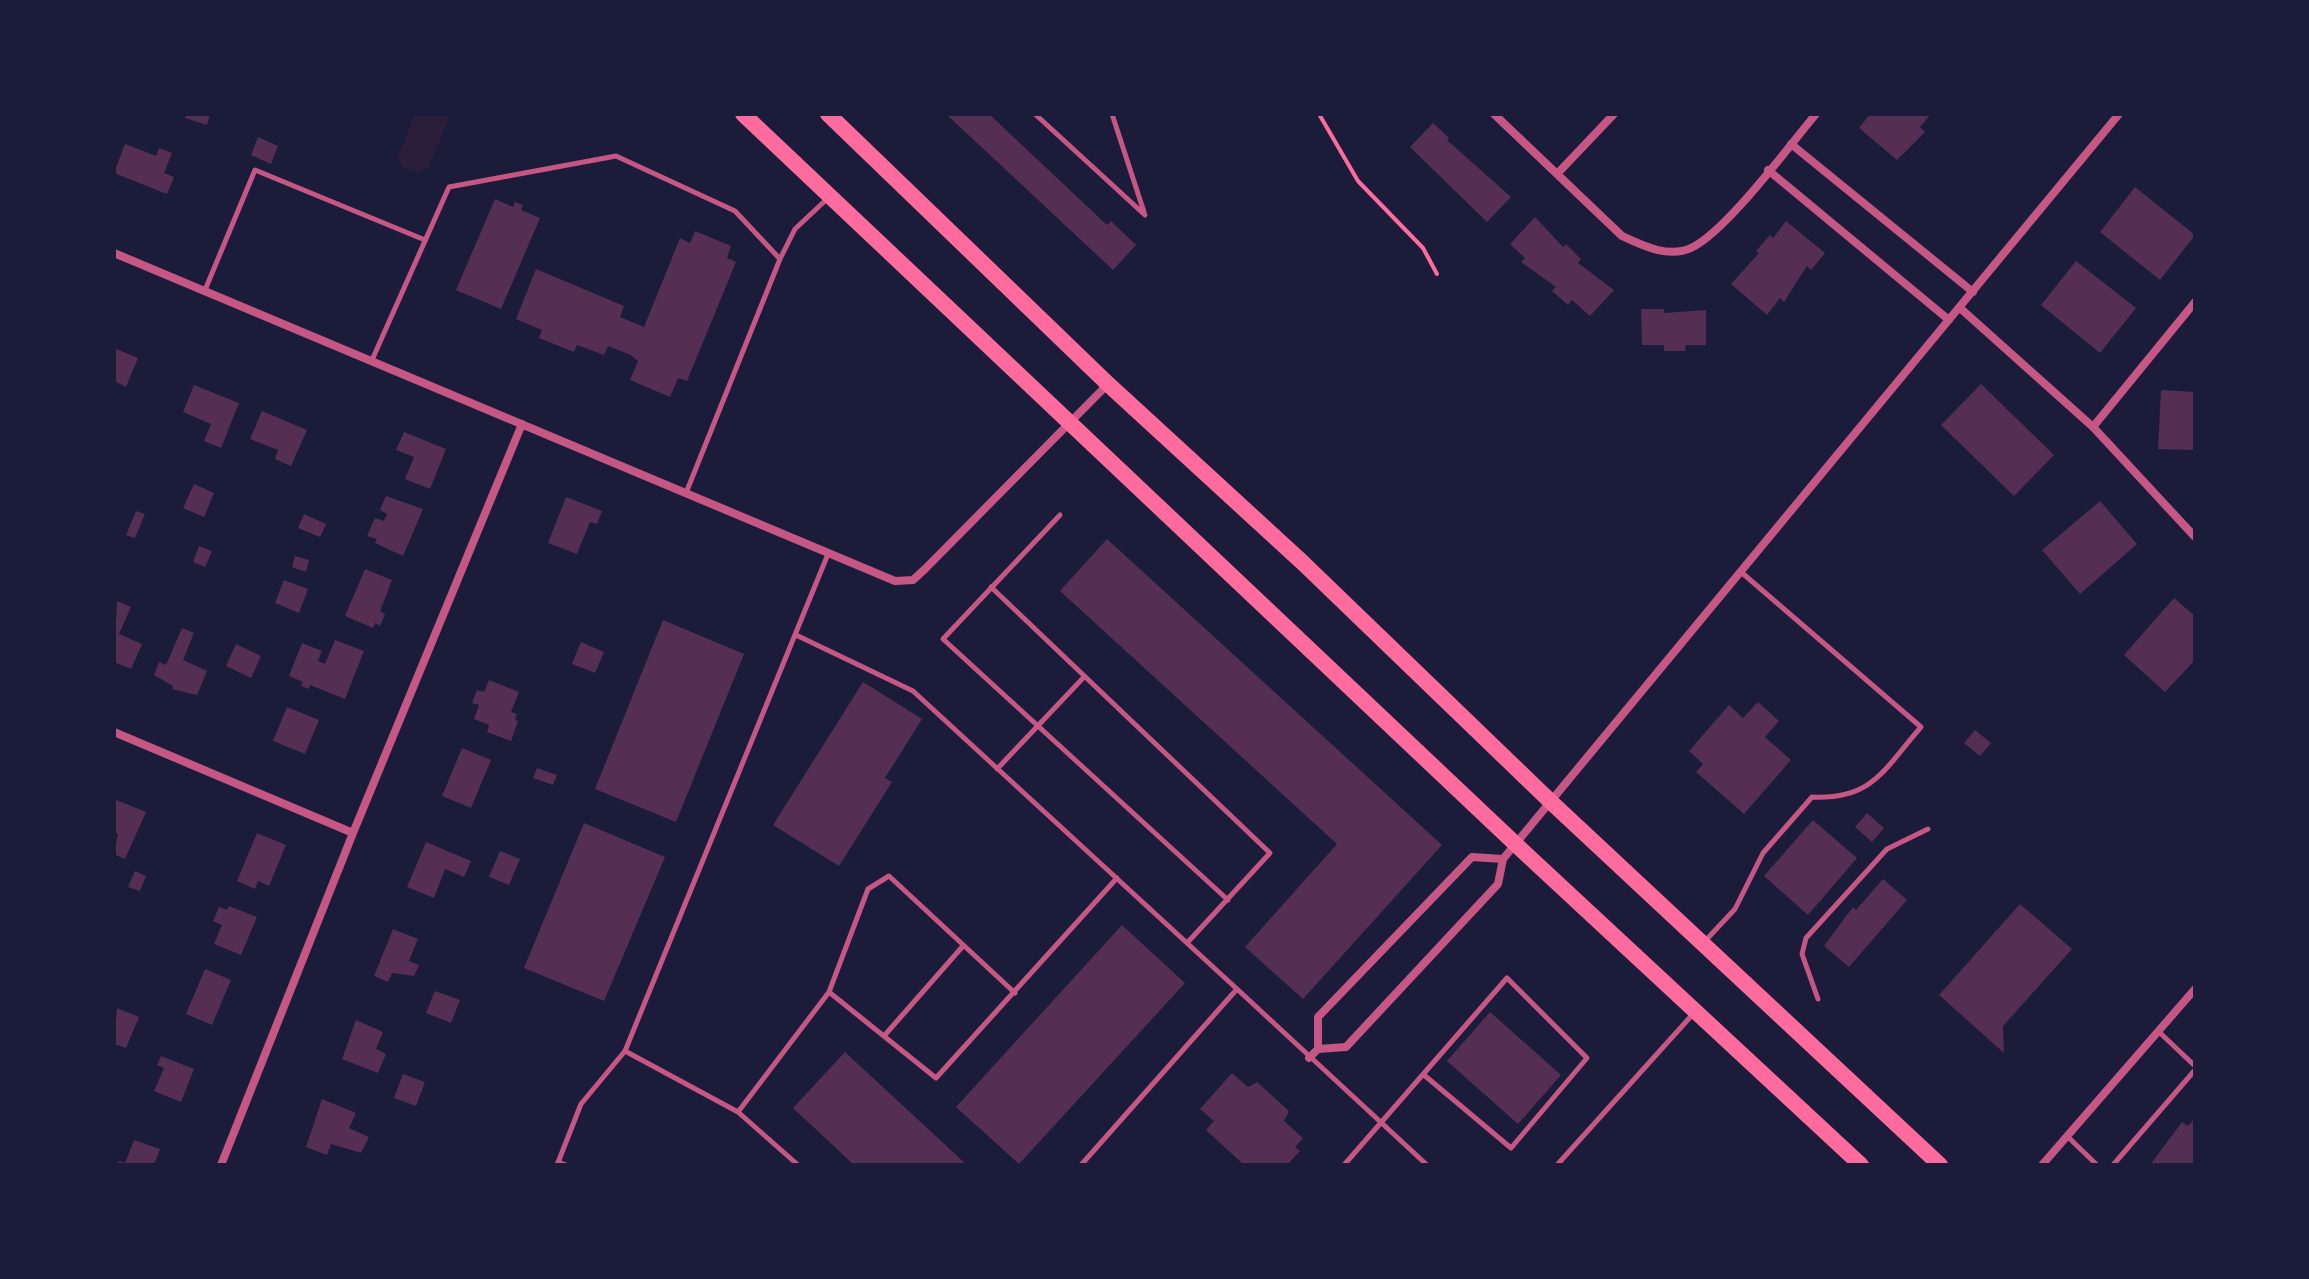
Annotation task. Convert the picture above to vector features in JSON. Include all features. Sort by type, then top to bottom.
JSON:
[{"type":"highway","points":[[743,114],[1516,844],[1861,1165]]},
{"type":"highway","points":[[828,114],[1108,384],[1336,594],[1551,802],[1940,1165]]},
{"type":"street","points":[[1494,114],[1622,236],[1643,246],[1670,253],[1692,248],[1720,226],[1816,114]]},
{"type":"street","points":[[1557,174],[1614,114]]},
{"type":"street","points":[[1309,1058],[1318,1049],[1346,1047],[1498,884],[1503,859],[2119,114]]},
{"type":"street","points":[[1791,144],[1973,292]]},
{"type":"street","points":[[1768,170],[1949,320]]},
{"type":"street","points":[[114,253],[895,581],[913,580],[925,569],[1108,384]]},
{"type":"street","points":[[2093,427],[2195,302]]},
{"type":"street","points":[[1960,308],[2093,427],[2195,537]]},
{"type":"street","points":[[221,1165],[353,833],[522,424]]},
{"type":"street","points":[[114,732],[353,833]]},
{"type":"street","points":[[1318,1049],[1318,1017],[1472,857],[1503,859]]},
{"type":"street","points":[[2042,1165],[2195,989]]},
{"type":"lane","points":[[1035,114],[1145,215],[1112,114]]},
{"type":"lane","points":[[372,360],[449,187],[616,156],[735,211],[780,259]]},
{"type":"lane","points":[[205,290],[255,170],[425,240]]},
{"type":"lane","points":[[686,493],[780,259],[795,229],[830,196]]},
{"type":"lane","points":[[1060,515],[943,639],[1228,900]]},
{"type":"lane","points":[[566,1165],[558,1164],[581,1104],[625,1051],[828,553]]},
{"type":"lane","points":[[1703,944],[1735,909],[1763,853],[1812,797],[1841,798],[1870,785],[1921,727],[1741,572]]},
{"type":"lane","points":[[991,587],[1270,853],[1187,943]]},
{"type":"lane","points":[[796,635],[913,691],[1427,1165]]},
{"type":"lane","points":[[997,769],[1084,677]]},
{"type":"lane","points":[[1818,999],[1802,954],[1806,938],[1887,849],[1928,829]]},
{"type":"lane","points":[[738,1112],[829,992],[868,889],[889,876],[1015,993]]},
{"type":"lane","points":[[829,992],[936,1078],[1117,878]]},
{"type":"lane","points":[[884,1036],[963,946]]},
{"type":"lane","points":[[1344,1165],[1507,978],[1587,1058],[1511,1148],[1424,1075]]},
{"type":"lane","points":[[1081,1165],[1237,989]]},
{"type":"lane","points":[[1557,1165],[1695,1011]]},
{"type":"lane","points":[[2113,1165],[2195,1068],[2158,1030]]},
{"type":"lane","points":[[625,1051],[738,1112],[798,1165]]},
{"type":"lane","points":[[2067,1136],[2097,1165]]},
{"type":"path","points":[[1319,114],[1358,181],[1423,248],[1437,274]]},
{"type":"shaded area","points":[[415,114],[451,114],[428,168],[417,173],[402,167],[397,158]]},
{"type":"building","points":[[186,114],[210,114],[207,125],[185,118]]},
{"type":"building","points":[[946,114],[989,114],[1107,225],[1111,221],[1136,245],[1113,270]]},
{"type":"building","points":[[1870,114],[1931,114],[1920,127],[1925,132],[1897,160],[1859,128]]},
{"type":"building","points":[[1433,123],[1449,138],[1447,140],[1511,197],[1487,222],[1410,147]]},
{"type":"building","points":[[258,137],[278,146],[271,164],[251,155]]},
{"type":"building","points":[[125,144],[156,156],[159,148],[172,153],[164,173],[174,177],[167,194],[114,173]]},
{"type":"building","points":[[2135,187],[2195,235],[2160,280],[2100,232]]},
{"type":"building","points":[[495,199],[513,207],[515,202],[523,205],[521,210],[540,218],[501,309],[456,290]]},
{"type":"building","points":[[1535,217],[1563,247],[1566,244],[1581,259],[1578,263],[1614,290],[1590,316],[1572,300],[1568,305],[1552,291],[1556,287],[1521,262],[1525,258],[1510,244]]},
{"type":"building","points":[[1786,221],[1825,253],[1811,270],[1807,266],[1784,302],[1780,298],[1767,315],[1731,284],[1759,253],[1756,251],[1770,235],[1773,238]]},
{"type":"building","points":[[695,231],[731,246],[727,258],[736,262],[687,381],[678,378],[670,397],[630,380],[638,361],[631,355],[608,346],[604,355],[577,345],[574,352],[539,338],[542,330],[516,319],[536,269],[624,306],[620,317],[644,327],[680,238],[690,243]]},
{"type":"building","points":[[2076,261],[2136,308],[2100,353],[2041,305]]},
{"type":"building","points":[[1641,309],[1664,309],[1664,313],[1706,310],[1706,345],[1686,345],[1685,351],[1664,351],[1664,345],[1642,345]]},
{"type":"building","points":[[114,348],[138,358],[126,387],[114,381]]},
{"type":"building","points":[[1981,384],[2054,455],[2014,496],[1941,425]]},
{"type":"building","points":[[194,385],[239,403],[221,448],[204,441],[211,424],[183,412]]},
{"type":"building","points":[[2161,390],[2195,392],[2195,450],[2158,449]]},
{"type":"building","points":[[262,411],[307,430],[291,466],[275,459],[278,450],[250,439]]},
{"type":"building","points":[[404,432],[446,449],[430,489],[405,479],[414,457],[396,450]]},
{"type":"building","points":[[194,484],[214,493],[204,517],[183,508]]},
{"type":"building","points":[[386,496],[423,509],[403,556],[367,536],[375,518],[384,521],[387,514],[380,510]]},
{"type":"building","points":[[566,497],[602,511],[597,524],[590,522],[577,554],[548,543]]},
{"type":"building","points":[[2100,501],[2137,544],[2080,594],[2042,550]]},
{"type":"building","points":[[136,511],[145,514],[135,538],[126,535]]},
{"type":"building","points":[[304,514],[326,524],[320,537],[298,528]]},
{"type":"building","points":[[1107,539],[1442,845],[1303,999],[1245,947],[1337,844],[1060,591]]},
{"type":"building","points":[[199,546],[212,551],[205,567],[193,562]]},
{"type":"building","points":[[295,556],[309,560],[306,572],[292,567]]},
{"type":"building","points":[[365,569],[392,580],[380,611],[385,614],[380,626],[375,623],[373,628],[345,616]]},
{"type":"building","points":[[284,580],[308,589],[299,613],[275,603]]},
{"type":"building","points":[[2174,598],[2195,616],[2195,660],[2165,692],[2124,655]]},
{"type":"building","points":[[117,601],[131,607],[119,634],[142,644],[131,669],[114,662]]},
{"type":"building","points":[[663,620],[744,654],[676,822],[595,789]]},
{"type":"building","points":[[182,628],[194,633],[183,660],[207,671],[197,695],[172,689],[173,686],[154,675],[159,662],[166,665]]},
{"type":"building","points":[[335,640],[364,651],[345,699],[310,685],[309,689],[301,686],[303,682],[289,676],[302,643],[322,651],[318,661],[325,664]]},
{"type":"building","points":[[581,642],[604,652],[595,673],[572,664]]},
{"type":"building","points":[[236,644],[261,656],[251,678],[226,666]]},
{"type":"building","points":[[489,680],[519,692],[511,712],[517,714],[515,720],[518,721],[511,741],[487,732],[489,725],[474,719],[479,705],[472,703],[477,690],[484,692]]},
{"type":"building","points":[[863,682],[922,719],[885,778],[892,782],[839,866],[773,825]]},
{"type":"building","points":[[1758,702],[1779,721],[1765,737],[1791,760],[1744,814],[1696,772],[1703,764],[1689,751],[1729,705],[1743,718]]},
{"type":"building","points":[[287,707],[319,720],[305,754],[273,741]]},
{"type":"building","points":[[1975,730],[1991,743],[1980,756],[1964,743]]},
{"type":"building","points":[[462,748],[491,760],[471,808],[442,796]]},
{"type":"building","points":[[537,768],[557,775],[553,785],[533,778]]},
{"type":"building","points":[[114,799],[146,812],[125,859],[114,854],[118,834],[114,832]]},
{"type":"building","points":[[1867,813],[1884,828],[1872,842],[1855,827]]},
{"type":"building","points":[[1813,820],[1857,858],[1808,915],[1764,876]]},
{"type":"building","points":[[584,823],[665,857],[604,1001],[524,968]]},
{"type":"building","points":[[257,833],[286,845],[269,886],[258,881],[255,889],[237,881]]},
{"type":"building","points":[[426,842],[471,861],[464,877],[445,869],[434,898],[407,887]]},
{"type":"building","points":[[500,851],[520,859],[509,885],[489,877]]},
{"type":"building","points":[[135,871],[146,876],[140,891],[128,887]]},
{"type":"building","points":[[1883,879],[1907,900],[1849,967],[1824,946],[1853,907],[1856,910]]},
{"type":"building","points":[[2020,904],[2072,949],[2003,1026],[2004,1053],[1939,995]]},
{"type":"building","points":[[229,906],[257,917],[241,955],[214,944],[222,925],[213,921],[219,907],[227,910]]},
{"type":"building","points":[[1122,925],[1185,983],[1019,1164],[956,1107]]},
{"type":"building","points":[[393,929],[418,939],[409,961],[419,965],[414,976],[392,973],[388,982],[374,976]]},
{"type":"building","points":[[205,969],[231,980],[212,1025],[186,1014]]},
{"type":"building","points":[[435,991],[460,1000],[451,1023],[426,1013]]},
{"type":"building","points":[[117,1008],[139,1017],[126,1048],[114,1044]]},
{"type":"building","points":[[1490,1012],[1561,1075],[1518,1124],[1447,1061]]},
{"type":"building","points":[[356,1020],[383,1032],[376,1049],[386,1054],[378,1073],[342,1059]]},
{"type":"building","points":[[845,1052],[967,1165],[854,1165],[793,1108]]},
{"type":"building","points":[[161,1056],[194,1069],[181,1102],[154,1091],[164,1068],[157,1065]]},
{"type":"building","points":[[1232,1073],[1248,1087],[1257,1082],[1289,1111],[1284,1121],[1303,1138],[1295,1147],[1300,1151],[1287,1165],[1244,1165],[1206,1130],[1214,1121],[1200,1109]]},
{"type":"building","points":[[403,1074],[425,1082],[416,1106],[394,1098]]},
{"type":"building","points":[[322,1099],[356,1113],[349,1128],[369,1137],[361,1153],[331,1144],[327,1155],[306,1147]]},
{"type":"building","points":[[2195,1118],[2195,1165],[2150,1165],[2182,1122],[2188,1126]]},
{"type":"building","points":[[134,1140],[160,1149],[154,1165],[117,1165],[119,1161],[125,1163]]}]
